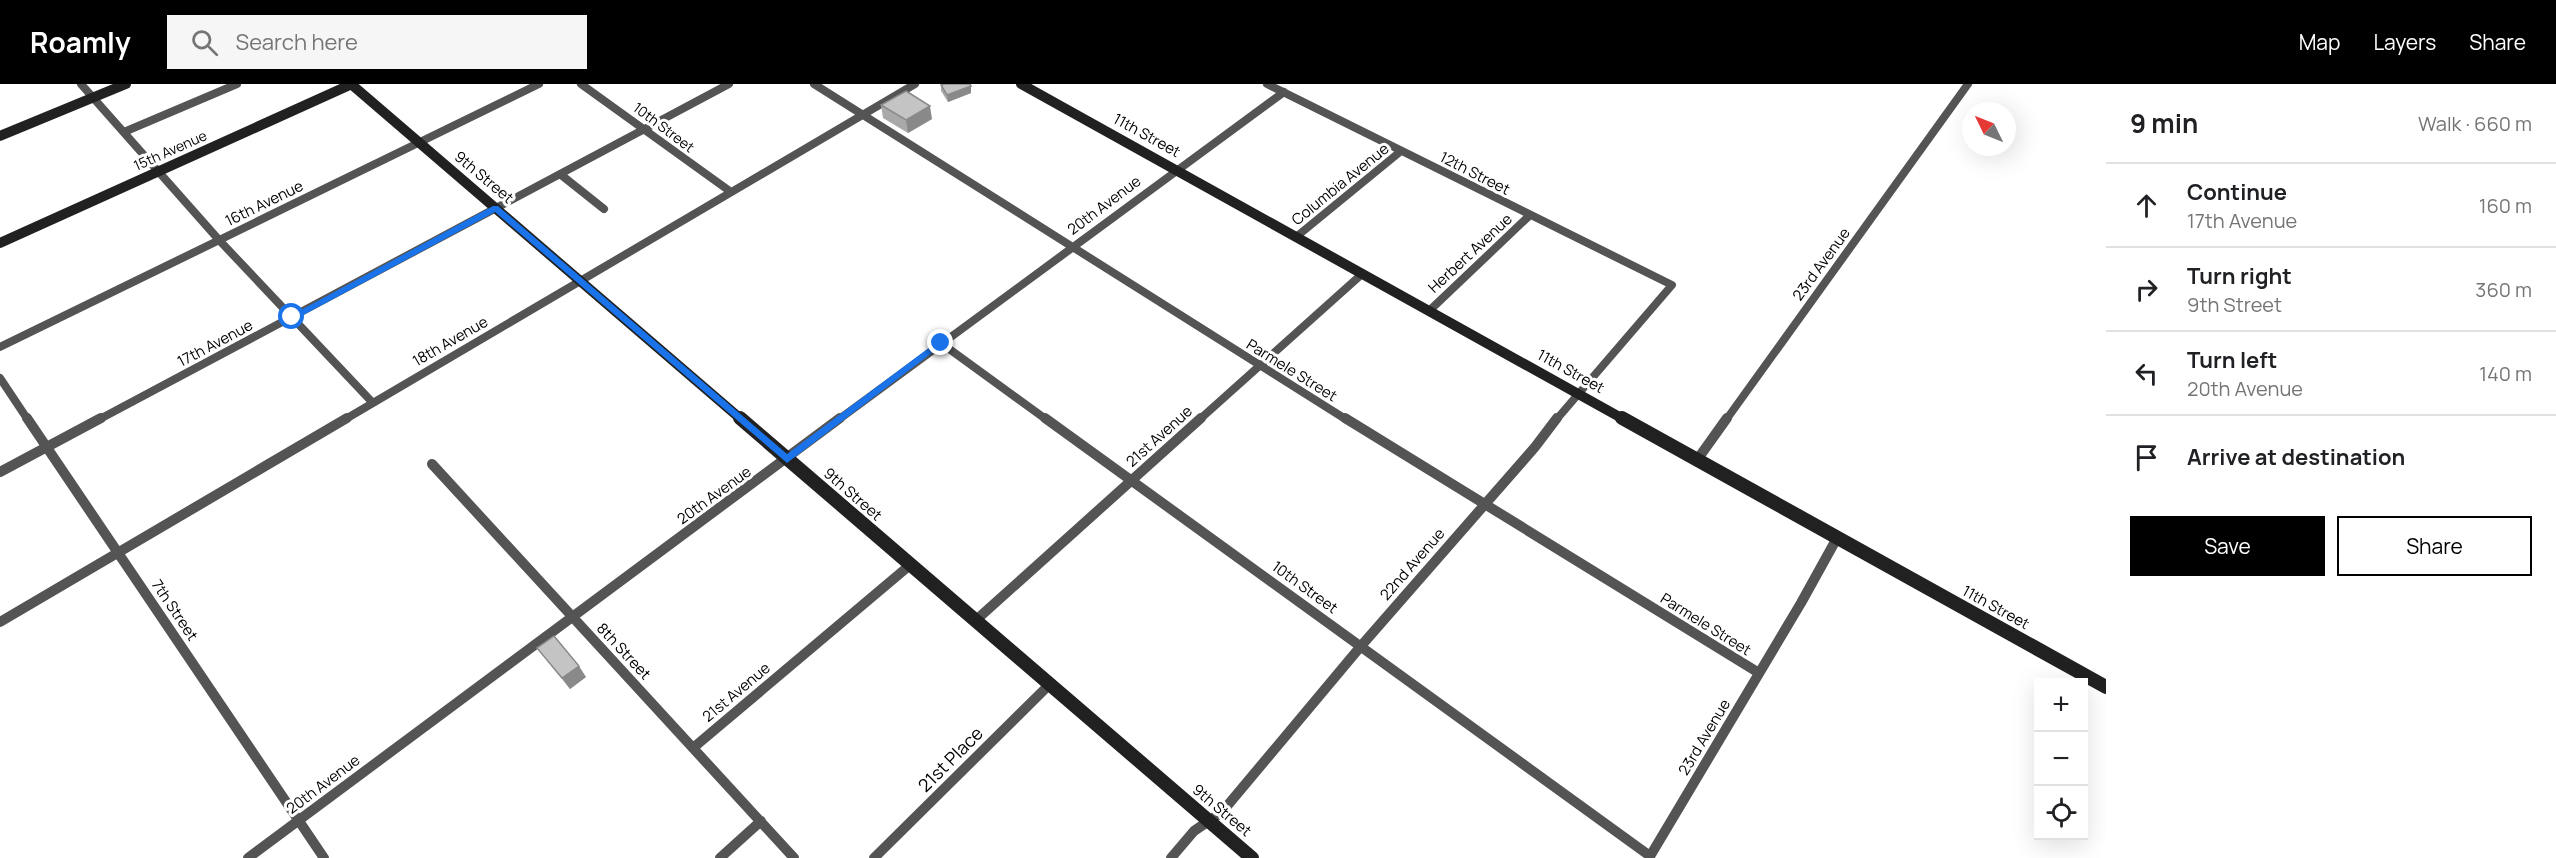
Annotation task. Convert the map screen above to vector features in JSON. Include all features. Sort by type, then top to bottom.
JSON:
[{"type":"main road","points":[[0,136],[126,84]]},
{"type":"main road","name":"9th Street","points":[[351,84],[418,144],[581,280],[787,460],[1252,858]]},
{"type":"main road","name":"15th Avenue","points":[[0,243],[351,84]]},
{"type":"main road","name":"11th Street","points":[[1022,84],[2106,687]]},
{"type":"street","points":[[81,84],[219,240],[372,402]]},
{"type":"street","points":[[124,132],[237,84]]},
{"type":"street","name":"16th Avenue","points":[[0,347],[539,84]]},
{"type":"street","name":"10th Street","points":[[581,84],[730,192]]},
{"type":"street","name":"17th Avenue","points":[[0,472],[729,84]]},
{"type":"street","name":"Parmele Street","points":[[814,84],[1074,246],[1260,366],[1760,673]]},
{"type":"street","name":"18th Avenue","points":[[0,622],[915,84]]},
{"type":"street","name":"12th Street","points":[[1267,84],[1672,285]]},
{"type":"street","name":"23rd Avenue","points":[[1697,460],[1968,84]]},
{"type":"street","name":"20th Avenue","points":[[248,858],[787,460],[941,343],[1284,92]]},
{"type":"street","name":"Columbia Avenue","points":[[1296,237],[1401,151]]},
{"type":"street","points":[[560,174],[604,209]]},
{"type":"street","name":"Herbert Avenue","points":[[1428,311],[1529,216]]},
{"type":"street","name":"21st Avenue","points":[[975,621],[1362,274]]},
{"type":"street","name":"22nd Avenue","points":[[1171,858],[1194,831],[1222,812],[1361,646],[1534,447],[1577,393],[1672,285]]},
{"type":"street","name":"10th Street","points":[[941,343],[1650,857]]},
{"type":"street","name":"7th Street","points":[[0,378],[324,858]]},
{"type":"street","name":"8th Street","points":[[432,464],[794,858]]},
{"type":"street","name":"23rd Avenue","points":[[1650,857],[1760,673],[1837,538]]},
{"type":"street","name":"21st Avenue","points":[[693,748],[910,565]]},
{"type":"street","name":"21st Place","points":[[874,858],[1050,684]]},
{"type":"street","points":[[720,858],[761,821]]},
{"type":"building","points":[[970,84],[971,86],[947,95],[941,85]]},
{"type":"building","points":[[906,91],[930,106],[906,120],[881,105]]},
{"type":"building","points":[[554,636],[579,666],[562,678],[537,648]]},
{"type":"route","points":[[292,317],[496,208],[787,460],[941,343]]}]
